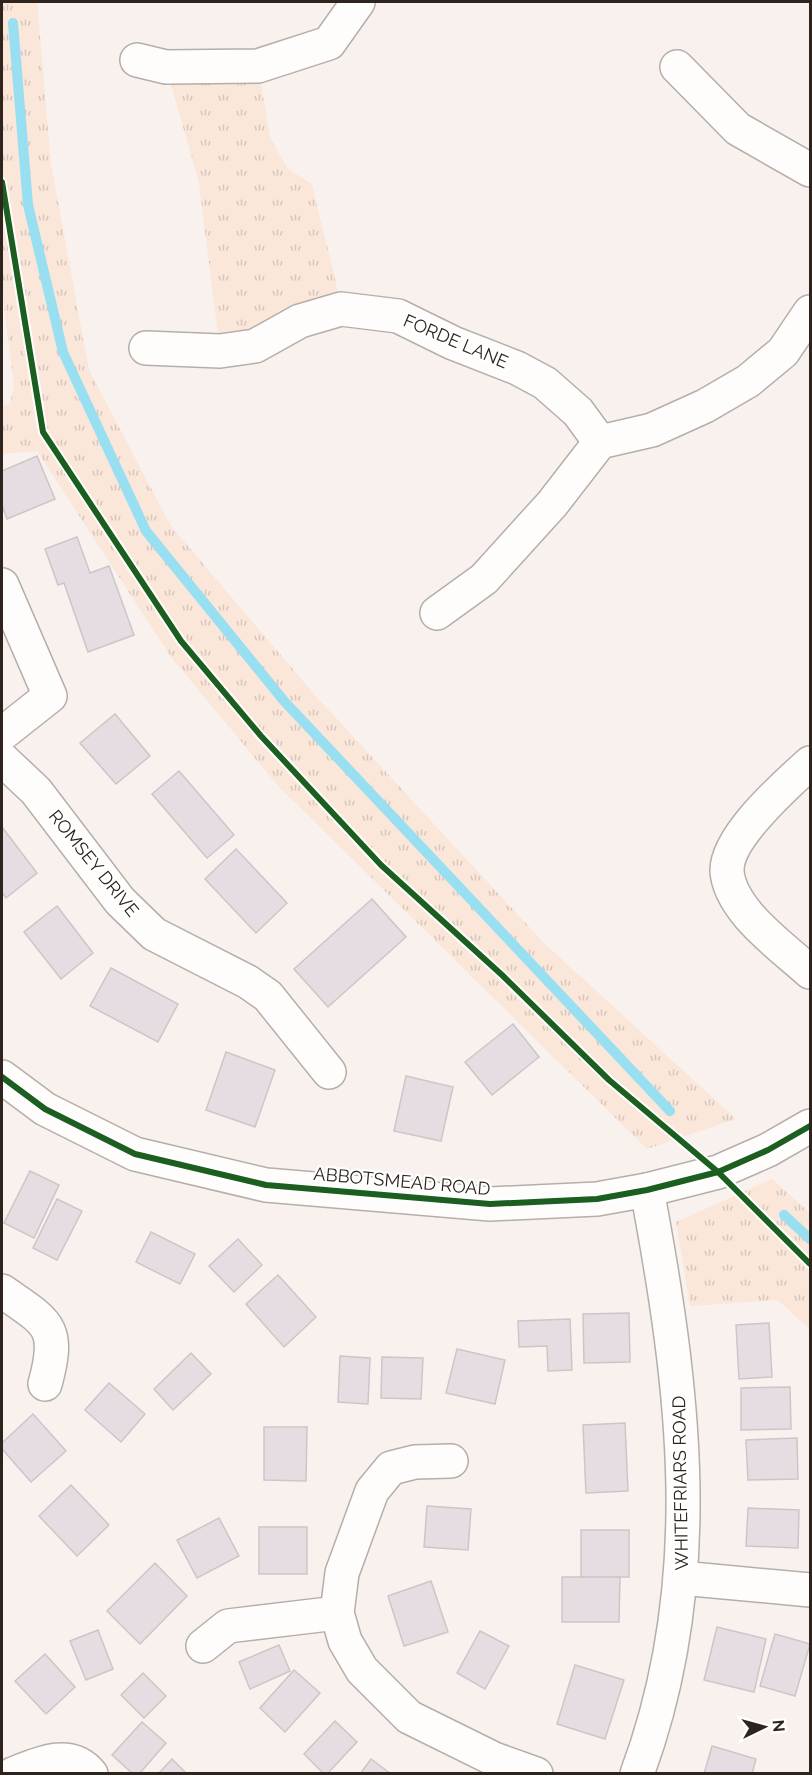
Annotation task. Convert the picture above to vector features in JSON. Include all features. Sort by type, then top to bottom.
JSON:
[{"type":"street","points":[[137,60],[166,67],[258,66],[329,43],[358,2]]},
{"type":"street","points":[[677,67],[738,129],[810,170]]},
{"type":"street","name":"FORDE LANE","points":[[146,348],[220,351],[255,346],[300,321],[341,309],[398,316],[453,344],[517,368],[545,383],[578,412],[600,442]]},
{"type":"street","points":[[437,613],[484,579],[552,504],[600,442],[651,430],[705,406],[748,381],[783,352],[810,312]]},
{"type":"street","points":[[2,585],[50,696],[2,735]]},
{"type":"street","name":"ROMSEY DRIVE","points":[[2,759],[36,791],[120,902],[154,934],[248,982],[268,996],[329,1072]]},
{"type":"street","points":[[810,763],[763,806],[735,847],[727,870],[734,894],[749,916],[810,972]]},
{"type":"street","name":"ABBOTSMEAD ROAD","points":[[2,1077],[45,1109],[135,1154],[266,1185],[490,1204],[597,1200],[647,1190],[718,1172],[768,1150],[810,1126]]},
{"type":"street","name":"WHITEFRIARS ROAD","points":[[637,1773],[653,1729],[669,1667],[681,1578],[683,1456],[678,1372],[647,1190]]},
{"type":"street","points":[[2,1291],[40,1317],[52,1334],[49,1369]]},
{"type":"street","points":[[451,1461],[415,1462],[391,1468],[372,1491],[342,1573],[337,1612],[345,1641],[362,1670],[409,1717],[494,1759],[536,1773]]},
{"type":"street","points":[[681,1578],[790,1586],[810,1590]]},
{"type":"street","points":[[203,1646],[228,1626],[337,1612]]},
{"type":"street","points":[[13,1773],[48,1760],[76,1761],[91,1773]]},
{"type":"green space","points":[[2,2],[37,2],[51,164],[89,370],[171,526],[313,693],[543,942],[736,1119],[647,1149],[278,786],[171,657],[37,451],[2,454],[2,406],[10,404],[14,386],[2,290]]},
{"type":"green space","points":[[258,66],[270,138],[288,169],[312,184],[341,309],[220,351],[199,183],[166,67]]},
{"type":"green space","points":[[772,1179],[810,1213],[810,1330],[778,1300],[690,1306],[676,1222]]},
{"type":"building","points":[[37,456],[55,499],[7,519],[2,505],[2,471]]},
{"type":"building","points":[[77,537],[90,573],[109,566],[134,635],[88,652],[64,583],[58,585],[45,549]]},
{"type":"building","points":[[115,714],[150,756],[116,784],[80,743]]},
{"type":"building","points":[[179,771],[234,835],[207,858],[152,794]]},
{"type":"building","points":[[2,827],[37,873],[6,898],[2,892]]},
{"type":"building","points":[[236,849],[287,903],[256,933],[205,879]]},
{"type":"building","points":[[372,899],[406,937],[328,1007],[294,969]]},
{"type":"building","points":[[57,906],[93,953],[61,979],[24,932]]},
{"type":"building","points":[[111,968],[178,1004],[158,1042],[90,1006]]},
{"type":"building","points":[[513,1024],[539,1057],[492,1095],[465,1062]]},
{"type":"building","points":[[226,1052],[275,1070],[255,1127],[206,1110]]},
{"type":"building","points":[[406,1076],[453,1087],[441,1141],[394,1131]]},
{"type":"building","points":[[30,1171],[59,1185],[34,1238],[4,1223]]},
{"type":"building","points":[[57,1199],[82,1211],[57,1260],[33,1248]]},
{"type":"building","points":[[151,1232],[195,1254],[180,1284],[136,1262]]},
{"type":"building","points":[[238,1239],[262,1265],[234,1292],[209,1266]]},
{"type":"building","points":[[278,1275],[316,1317],[284,1347],[246,1304]]},
{"type":"building","points":[[629,1313],[630,1362],[584,1363],[583,1314]]},
{"type":"building","points":[[570,1319],[572,1370],[548,1371],[547,1346],[519,1347],[518,1321]]},
{"type":"building","points":[[769,1323],[772,1377],[739,1379],[736,1325]]},
{"type":"building","points":[[457,1349],[505,1360],[495,1404],[446,1393]]},
{"type":"building","points":[[191,1353],[211,1374],[173,1410],[154,1389]]},
{"type":"building","points":[[340,1356],[370,1358],[368,1404],[338,1402]]},
{"type":"building","points":[[382,1357],[423,1358],[421,1399],[381,1398]]},
{"type":"building","points":[[109,1383],[145,1414],[121,1442],[85,1410]]},
{"type":"building","points":[[790,1387],[791,1429],[741,1430],[741,1388]]},
{"type":"building","points":[[33,1414],[66,1451],[31,1482],[2,1449],[2,1443]]},
{"type":"building","points":[[625,1423],[628,1491],[586,1493],[583,1425]]},
{"type":"building","points":[[264,1427],[307,1427],[306,1481],[264,1480]]},
{"type":"building","points":[[797,1438],[798,1479],[748,1480],[746,1440]]},
{"type":"building","points":[[71,1485],[109,1525],[77,1556],[39,1516]]},
{"type":"building","points":[[427,1506],[471,1509],[468,1550],[424,1547]]},
{"type":"building","points":[[748,1508],[799,1510],[798,1548],[746,1546]]},
{"type":"building","points":[[219,1518],[239,1556],[197,1578],[177,1540]]},
{"type":"building","points":[[259,1527],[307,1527],[307,1574],[259,1574]]},
{"type":"building","points":[[581,1530],[629,1530],[629,1577],[581,1577]]},
{"type":"building","points":[[155,1563],[187,1596],[140,1644],[107,1611]]},
{"type":"building","points":[[562,1577],[620,1577],[619,1622],[562,1622]]},
{"type":"building","points":[[431,1581],[448,1632],[404,1646],[388,1596]]},
{"type":"building","points":[[717,1627],[766,1639],[754,1692],[704,1680]]},
{"type":"building","points":[[98,1630],[113,1669],[86,1680],[70,1641]]},
{"type":"building","points":[[480,1631],[509,1646],[485,1689],[457,1673]]},
{"type":"building","points":[[775,1634],[810,1644],[795,1696],[760,1686]]},
{"type":"building","points":[[279,1645],[290,1671],[250,1689],[239,1662]]},
{"type":"building","points":[[45,1654],[75,1687],[46,1714],[15,1681]]},
{"type":"building","points":[[575,1665],[624,1680],[605,1739],[557,1724]]},
{"type":"building","points":[[294,1670],[320,1693],[285,1732],[260,1708]]},
{"type":"building","points":[[143,1673],[166,1696],[144,1718],[121,1695]]},
{"type":"building","points":[[335,1721],[357,1742],[327,1774],[324,1774],[304,1754]]},
{"type":"building","points":[[142,1722],[166,1743],[139,1774],[133,1774],[112,1755]]},
{"type":"building","points":[[712,1746],[756,1759],[752,1774],[704,1774]]},
{"type":"building","points":[[172,1759],[187,1774],[158,1774]]},
{"type":"building","points":[[371,1759],[391,1774],[360,1774]]},
{"type":"waterway","points":[[13,23],[28,205],[63,352],[146,531],[284,701],[670,1111]]},
{"type":"waterway","points":[[784,1215],[810,1239]]},
{"type":"cycle path","points":[[2,182],[43,432],[181,641],[261,736],[381,865],[502,975],[609,1080],[718,1172],[810,1264]]},
{"type":"cycle path","points":[[2,1077],[45,1109],[135,1154],[266,1185],[490,1204],[597,1199],[647,1190],[718,1172],[768,1150],[810,1126]]}]
